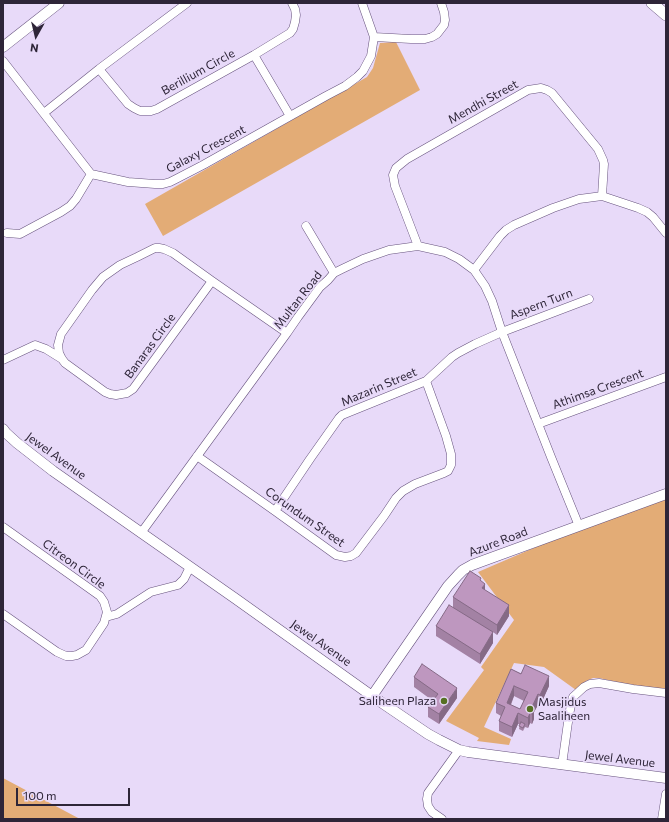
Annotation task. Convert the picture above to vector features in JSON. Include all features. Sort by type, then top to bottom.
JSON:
[{"type":"main road","points":[[652,3],[666,14]]},
{"type":"street","points":[[3,47],[59,3]]},
{"type":"street","points":[[44,113],[99,69],[187,3]]},
{"type":"street","name":"Berillium Circle","points":[[99,69],[128,104],[140,111],[151,111],[157,109],[254,55],[290,33],[293,29],[296,15],[292,3]]},
{"type":"street","points":[[362,3],[374,37],[411,39],[425,39],[437,34],[444,25],[445,20],[442,3]]},
{"type":"street","name":"Galaxy Crescent","points":[[91,174],[147,184],[170,182],[332,93],[357,76],[365,68],[370,56],[374,37]]},
{"type":"street","points":[[254,55],[290,116]]},
{"type":"street","points":[[3,61],[91,174],[70,206],[20,234],[7,233]]},
{"type":"street","name":"Mendhi Street","points":[[418,246],[395,186],[393,175],[396,168],[407,159],[471,121],[528,90],[541,88],[552,93],[598,149],[604,164],[602,196]]},
{"type":"street","points":[[474,270],[500,236],[514,224],[579,199],[602,196],[632,206],[647,212],[666,233]]},
{"type":"street","points":[[306,226],[334,273]]},
{"type":"street","name":"Multan Road","points":[[141,533],[298,317],[320,288],[334,273],[352,264],[389,250],[418,246],[452,255],[474,270],[485,286],[579,526]]},
{"type":"street","points":[[62,359],[58,349],[61,334],[92,290],[103,277],[120,265],[155,248],[164,248],[173,253],[287,333]]},
{"type":"street","name":"Banaras Circle","points":[[62,359],[65,363],[105,392],[116,395],[127,393],[133,389],[212,281]]},
{"type":"street","name":"Aspern Turn","points":[[502,332],[589,299]]},
{"type":"street","name":"Mazarin Street","points":[[275,511],[342,415],[426,381],[458,353],[502,332]]},
{"type":"street","points":[[3,360],[35,345],[46,349],[62,359]]},
{"type":"street","name":"Athimsa Crescent","points":[[538,424],[666,377]]},
{"type":"street","name":"Corundum Street","points":[[197,456],[336,555],[345,557],[351,556],[356,553],[396,498],[403,491],[415,484],[444,473],[451,465],[451,454],[446,436],[426,381]]},
{"type":"street","name":"Jewel Avenue","points":[[4,433],[53,471],[372,696],[428,734],[448,745],[459,750],[484,755],[666,778]]},
{"type":"street","name":"Azure Road","points":[[372,696],[448,586],[463,570],[480,562],[666,494]]},
{"type":"street","name":"Citreon Circle","points":[[3,527],[100,596],[104,602],[107,612],[106,617]]},
{"type":"street","points":[[3,614],[56,652],[66,656],[77,655],[86,650],[104,623],[106,617],[117,614],[151,592],[178,586],[184,579],[190,567]]},
{"type":"street","points":[[562,765],[571,704],[573,697],[584,687],[590,684],[599,683],[666,693]]},
{"type":"street","points":[[442,819],[432,812],[428,806],[428,793],[459,750]]},
{"type":"street","points":[[662,819],[666,794]]},
{"type":"shaded area","points":[[396,42],[420,90],[163,236],[145,204],[367,77],[373,68],[380,43]]},
{"type":"shaded area","points":[[666,491],[666,689],[638,687],[593,678],[586,681],[576,690],[544,667],[514,663],[484,727],[511,739],[509,745],[477,741],[479,738],[446,721],[484,670],[481,667],[514,620],[478,572]]},
{"type":"shaded area","points":[[3,778],[80,819],[3,819]]},
{"type":"building","points":[[470,571],[481,578],[480,580],[485,584],[482,588],[509,605],[497,625],[453,597]]},
{"type":"building","points":[[449,605],[493,632],[480,654],[436,626]]},
{"type":"building","points":[[422,664],[457,688],[439,714],[428,707],[438,694],[414,677]]},
{"type":"building","points":[[525,665],[549,676],[540,695],[538,694],[532,707],[534,709],[532,714],[530,713],[528,718],[518,713],[512,727],[499,721],[505,707],[496,703],[511,669],[521,674]],"holes":[[[514,686],[528,692],[520,709],[507,703]]]},
{"type":"building","points":[[521,722],[525,724],[523,728],[519,726]]},
{"type":"place","name":"Saliheen Plaza","points":[[444,701]]},
{"type":"place","name":"Masjidus Saaliheen","points":[[530,709]]}]
